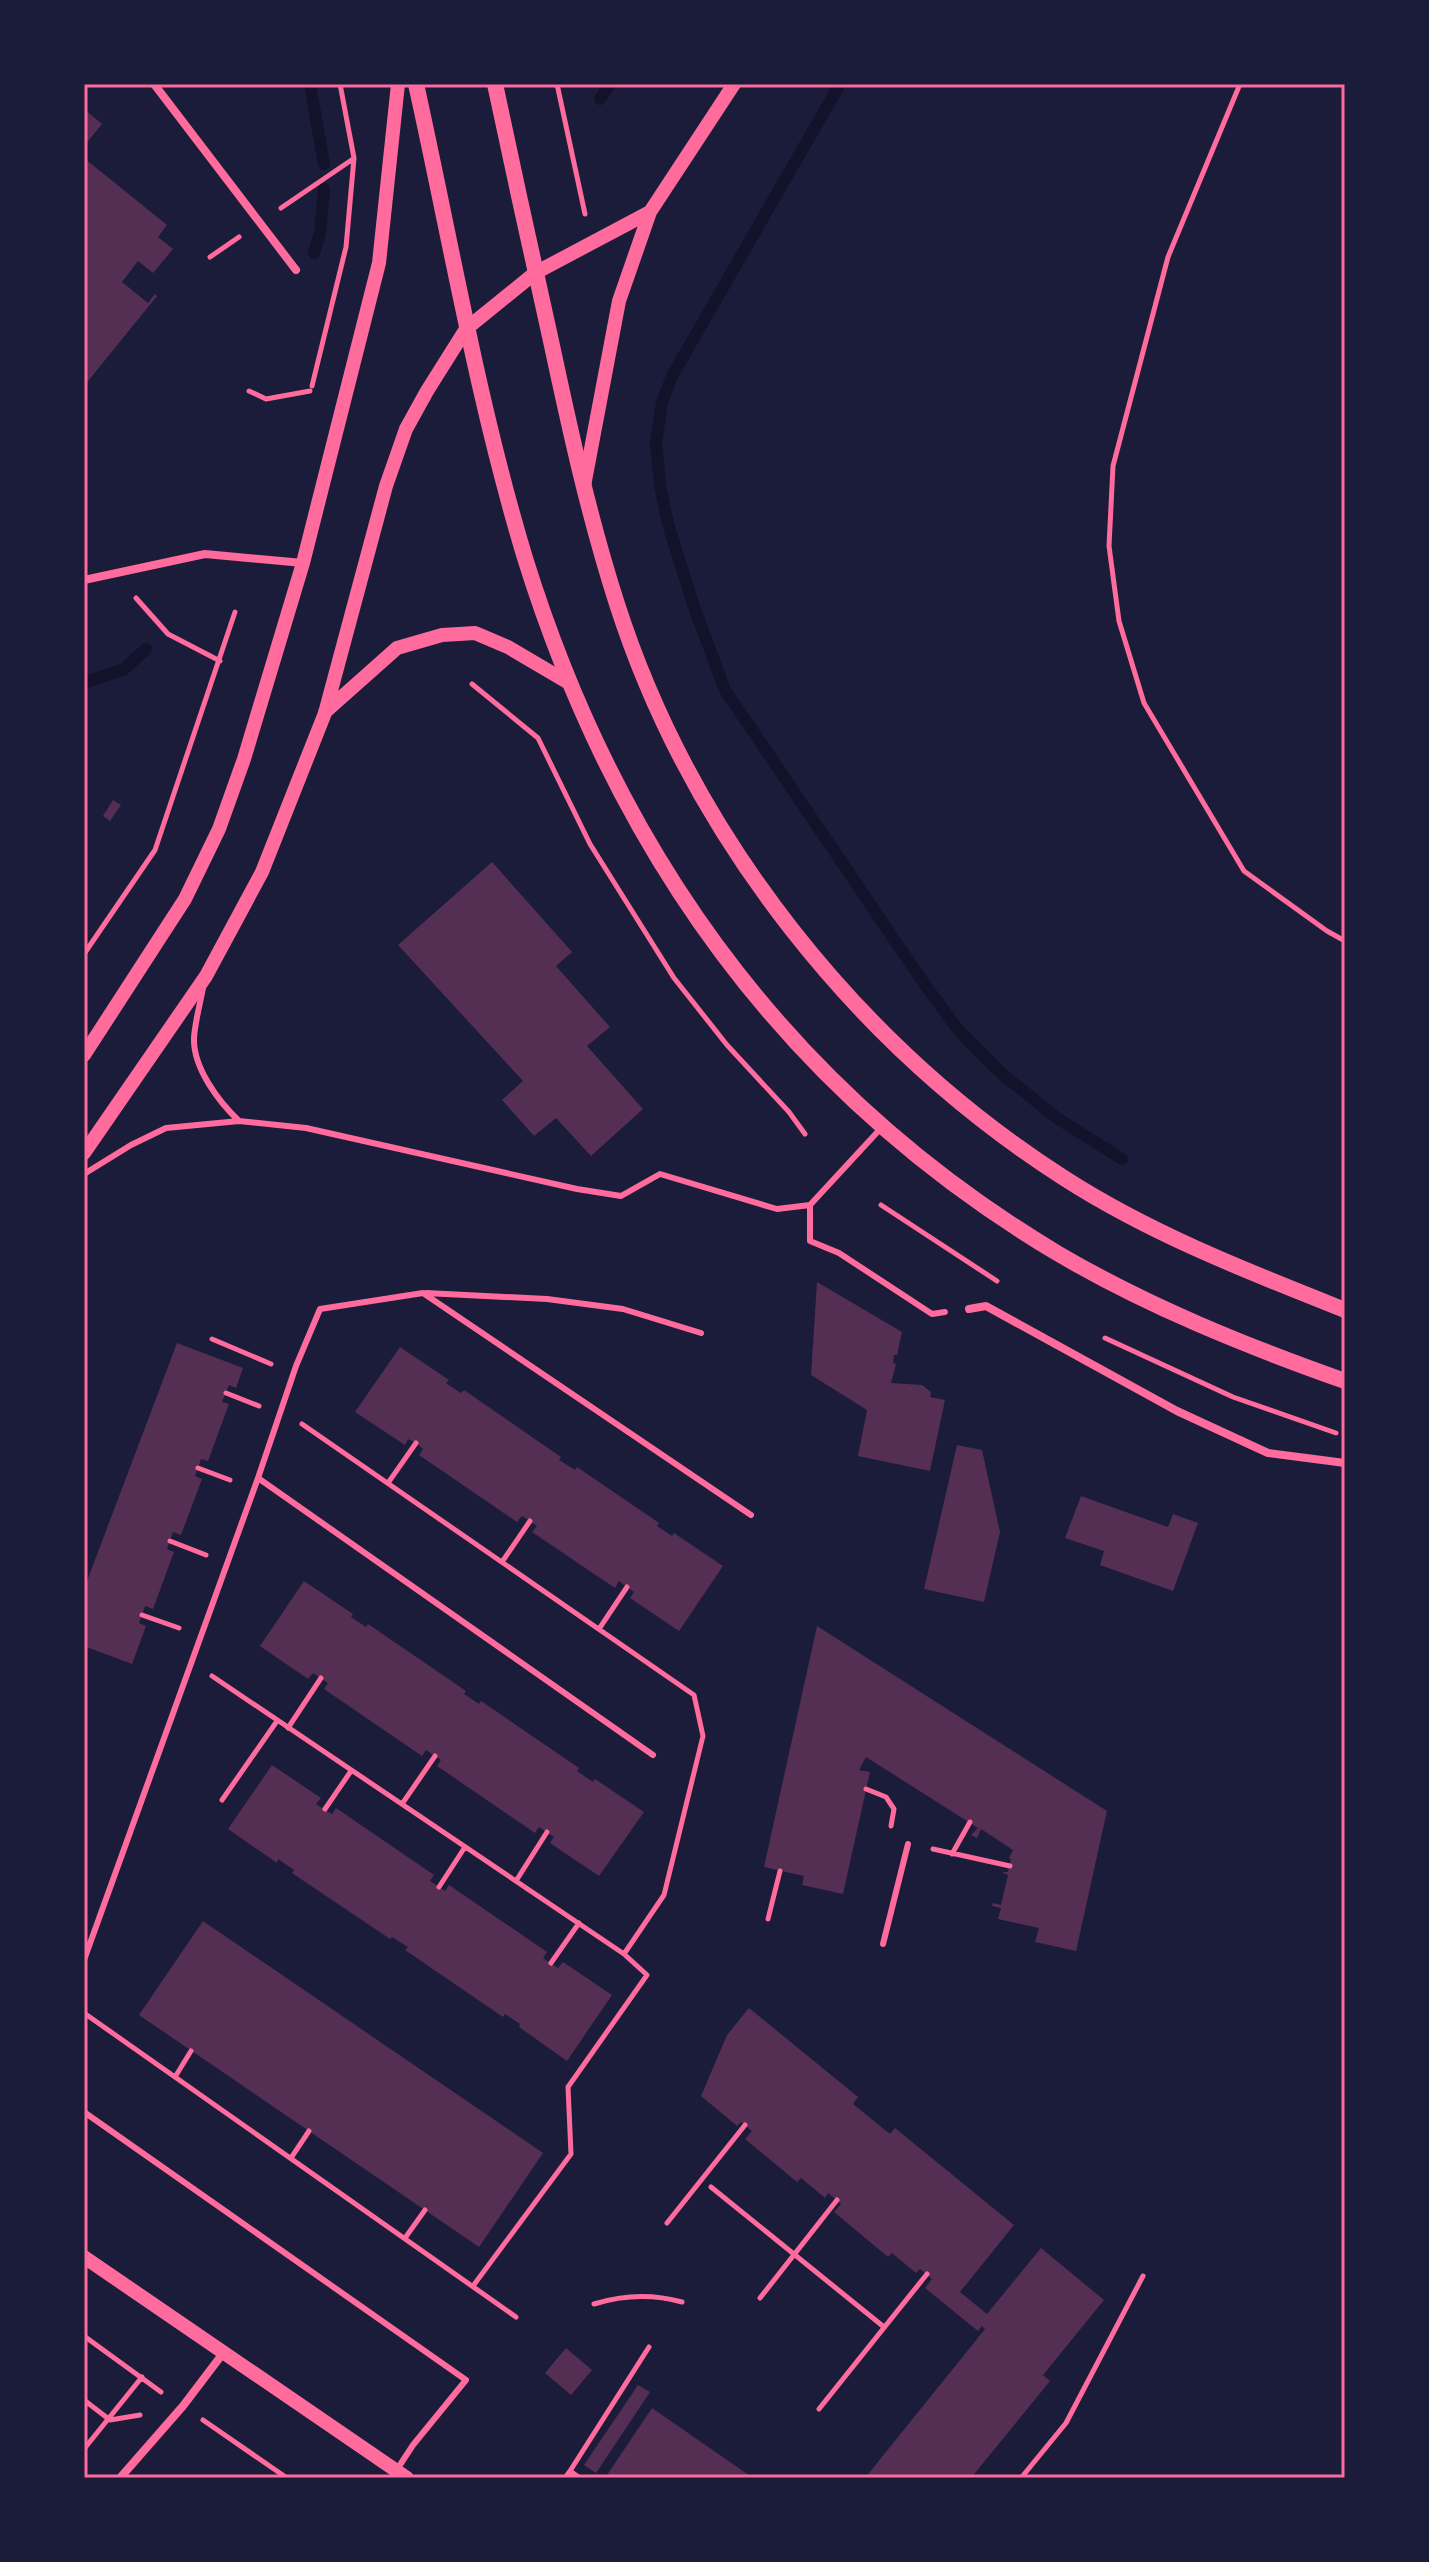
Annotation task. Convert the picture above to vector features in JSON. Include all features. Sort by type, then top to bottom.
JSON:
[{"type":"main road","points":[[416,84],[466,329],[524,555],[569,683],[599,752],[653,852],[698,920],[779,1022],[837,1083],[952,1183],[1055,1251],[1104,1279],[1214,1331],[1345,1381]]},
{"type":"main road","points":[[495,84],[584,490],[618,607],[680,754],[762,887],[818,961],[871,1021],[937,1083],[1010,1141],[1064,1179],[1167,1235],[1345,1310]]},
{"type":"street","points":[[154,84],[296,270]]},
{"type":"street","points":[[84,1055],[171,922],[214,841],[244,759],[303,563],[379,263],[398,84]]},
{"type":"street","points":[[584,490],[619,301],[650,212],[734,84]]},
{"type":"street","points":[[84,1153],[206,976],[262,872],[325,713],[386,486],[406,429],[466,329],[535,273],[650,212]]},
{"type":"street","points":[[84,580],[205,554],[303,563]]},
{"type":"street","points":[[325,713],[397,648],[442,635],[475,633],[508,647],[569,683]]},
{"type":"street","points":[[969,1309],[986,1306],[1177,1411],[1268,1453],[1345,1463]]},
{"type":"street","points":[[84,2257],[402,2474]]},
{"type":"street","points":[[120,2478],[183,2406],[224,2352]]},
{"type":"lane","points":[[206,976],[194,1041],[204,1075],[221,1104],[239,1121]]},
{"type":"lane","points":[[84,1174],[166,1128],[239,1121],[306,1128],[577,1189],[621,1196],[660,1174],[777,1209],[810,1205],[883,1126]]},
{"type":"lane","points":[[810,1205],[810,1241],[839,1253],[932,1314],[945,1312]]},
{"type":"lane","points":[[423,1293],[751,1515]]},
{"type":"lane","points":[[84,1960],[296,1366],[320,1309],[423,1293],[547,1299],[623,1309],[701,1333]]},
{"type":"lane","points":[[258,1478],[653,1755]]},
{"type":"lane","points":[[883,1944],[908,1844]]},
{"type":"lane","points":[[84,2112],[466,2380],[413,2445],[402,2474]]},
{"type":"path","points":[[249,391],[266,399],[311,388],[346,247],[354,158],[340,84]]},
{"type":"path","points":[[557,84],[588,227]]},
{"type":"path","points":[[1240,84],[1168,257],[1113,466],[1109,546],[1119,621],[1144,703],[1244,871],[1345,941]]},
{"type":"path","points":[[281,208],[354,158]]},
{"type":"path","points":[[210,257],[246,232]]},
{"type":"path","points":[[136,598],[168,634],[220,661]]},
{"type":"path","points":[[84,954],[155,850],[235,612]]},
{"type":"path","points":[[472,684],[538,738],[590,844],[674,978],[727,1045],[789,1112],[805,1134]]},
{"type":"path","points":[[881,1205],[1000,1282]]},
{"type":"path","points":[[1096,1333],[1233,1397],[1345,1436]]},
{"type":"path","points":[[212,1339],[280,1368]]},
{"type":"path","points":[[226,1393],[264,1408]]},
{"type":"path","points":[[281,1410],[694,1695],[703,1736],[664,1895],[624,1954]]},
{"type":"path","points":[[388,1483],[416,1443]]},
{"type":"path","points":[[198,1468],[235,1482]]},
{"type":"path","points":[[502,1562],[530,1521]]},
{"type":"path","points":[[170,1541],[207,1555]]},
{"type":"path","points":[[599,1629],[627,1587]]},
{"type":"path","points":[[142,1615],[180,1629]]},
{"type":"path","points":[[191,1662],[579,1923],[624,1954],[647,1975],[568,2087],[571,2154],[473,2286]]},
{"type":"path","points":[[288,1728],[321,1678]]},
{"type":"path","points":[[222,1800],[277,1721]]},
{"type":"path","points":[[401,1804],[435,1756]]},
{"type":"path","points":[[325,1809],[351,1770]]},
{"type":"path","points":[[866,1789],[886,1797],[894,1809],[888,1837],[1010,1866]]},
{"type":"path","points":[[952,1854],[970,1822]]},
{"type":"path","points":[[516,1881],[547,1832]]},
{"type":"path","points":[[439,1887],[465,1847]]},
{"type":"path","points":[[768,1919],[780,1871]]},
{"type":"path","points":[[551,1963],[579,1923]]},
{"type":"path","points":[[84,2013],[516,2317]]},
{"type":"path","points":[[175,2077],[191,2051]]},
{"type":"path","points":[[667,2223],[745,2125]]},
{"type":"path","points":[[291,2158],[309,2131]]},
{"type":"path","points":[[711,2187],[884,2327]]},
{"type":"path","points":[[760,2298],[837,2200]]},
{"type":"path","points":[[405,2238],[425,2210]]},
{"type":"path","points":[[819,2409],[927,2274]]},
{"type":"path","points":[[1021,2478],[1066,2423],[1143,2276]]},
{"type":"path","points":[[594,2304],[612,2299],[659,2296],[682,2302]]},
{"type":"path","points":[[565,2478],[649,2347]]},
{"type":"path","points":[[84,2449],[142,2377]]},
{"type":"path","points":[[152,2403],[161,2392]]},
{"type":"path","points":[[84,2400],[110,2420],[143,2414]]},
{"type":"path","points":[[570,2471],[580,2478]]},
{"type":"building","points":[[84,109],[102,124],[84,146]]},
{"type":"building","points":[[84,158],[167,225],[158,237],[173,249],[153,273],[138,261],[122,282],[148,303],[155,294],[157,296],[84,386]]},
{"type":"building","points":[[113,800],[121,805],[110,821],[103,816]]},
{"type":"building","points":[[492,862],[572,952],[556,966],[610,1027],[587,1046],[643,1109],[591,1156],[556,1118],[534,1136],[502,1100],[523,1081],[398,945]]},
{"type":"building","points":[[817,1282],[902,1332],[897,1355],[894,1355],[893,1363],[896,1364],[891,1383],[922,1385],[931,1392],[930,1397],[945,1400],[930,1471],[858,1456],[867,1410],[811,1375]]},
{"type":"building","points":[[177,1343],[243,1368],[236,1388],[229,1385],[222,1402],[229,1404],[208,1461],[201,1459],[195,1476],[202,1479],[181,1535],[173,1532],[167,1549],[174,1552],[153,1609],[145,1606],[139,1623],[146,1626],[132,1664],[84,1646],[84,1589]]},
{"type":"building","points":[[400,1347],[449,1380],[446,1383],[461,1393],[464,1390],[561,1457],[559,1460],[575,1470],[577,1467],[659,1523],[657,1526],[672,1536],[674,1533],[723,1566],[679,1631],[630,1598],[634,1592],[619,1581],[615,1588],[532,1532],[537,1526],[530,1521],[522,1516],[517,1522],[419,1455],[423,1449],[416,1443],[408,1439],[405,1445],[355,1412]]},
{"type":"building","points":[[957,1445],[982,1450],[1000,1532],[984,1602],[924,1589]]},
{"type":"building","points":[[1081,1496],[1168,1527],[1173,1514],[1198,1523],[1173,1591],[1100,1565],[1104,1551],[1065,1538]]},
{"type":"building","points":[[304,1581],[353,1614],[351,1617],[366,1627],[368,1624],[466,1691],[464,1694],[479,1704],[481,1701],[579,1768],[577,1771],[593,1782],[595,1779],[644,1812],[599,1876],[550,1843],[554,1837],[539,1827],[535,1833],[437,1766],[441,1760],[426,1750],[422,1756],[324,1689],[328,1683],[313,1673],[308,1679],[260,1646]]},
{"type":"building","points":[[817,1626],[1107,1811],[1076,1951],[1035,1942],[1039,1928],[998,1919],[1001,1908],[992,1906],[993,1903],[1001,1905],[1008,1875],[1002,1872],[1008,1872],[1013,1850],[981,1829],[977,1838],[971,1835],[978,1828],[866,1757],[859,1770],[870,1772],[843,1894],[802,1885],[804,1876],[764,1867]]},
{"type":"building","points":[[272,1765],[321,1798],[316,1804],[332,1814],[336,1808],[434,1875],[430,1881],[445,1891],[449,1885],[547,1952],[543,1958],[558,1968],[563,1962],[612,1995],[567,2061],[519,2027],[520,2024],[505,2014],[503,2017],[405,1950],[408,1947],[392,1937],[390,1939],[292,1873],[294,1870],[278,1859],[277,1863],[228,1829]]},
{"type":"building","points":[[203,1921],[543,2153],[479,2247],[139,2015]]},
{"type":"building","points":[[749,2008],[858,2097],[853,2104],[890,2134],[895,2128],[1014,2225],[960,2292],[987,2314],[1041,2248],[1104,2300],[1043,2375],[1050,2381],[971,2478],[865,2478],[985,2329],[982,2326],[978,2331],[925,2288],[932,2279],[920,2269],[916,2273],[892,2253],[888,2257],[834,2212],[841,2204],[828,2193],[825,2198],[801,2178],[797,2182],[745,2139],[752,2131],[741,2122],[737,2126],[701,2096],[727,2035]]},
{"type":"building","points":[[566,2348],[592,2370],[571,2395],[545,2373]]},
{"type":"building","points":[[638,2385],[650,2392],[596,2473],[584,2465]]},
{"type":"building","points":[[652,2408],[753,2478],[605,2478]]},
{"type":"waterway","points":[[310,84],[324,164]]},
{"type":"waterway","points":[[600,99],[610,84]]},
{"type":"waterway","points":[[840,84],[672,376],[662,403],[656,442],[668,524],[725,690],[923,982],[959,1031],[1002,1074],[1057,1118],[1122,1159]]},
{"type":"waterway","points":[[314,253],[320,233],[324,189]]},
{"type":"waterway","points":[[84,683],[124,669],[146,649]]}]
